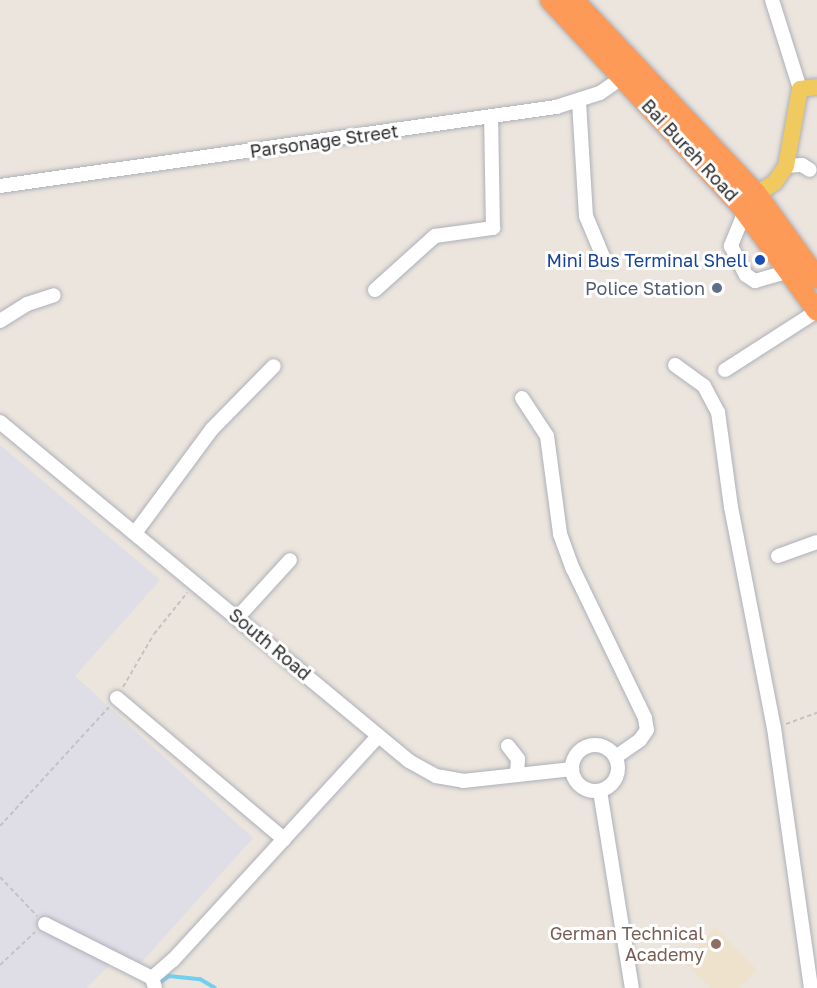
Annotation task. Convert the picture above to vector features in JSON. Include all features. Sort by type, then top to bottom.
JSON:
[{"type":"highway","name":"Bai Bureh Road","points":[[550,0],[630,72],[743,208],[817,311]]},
{"type":"highway","points":[[573,0],[630,72],[756,193],[817,278]]},
{"type":"main road","points":[[743,208],[756,193],[775,182],[786,166],[800,89],[817,87]]},
{"type":"street","points":[[772,0],[800,89]]},
{"type":"street","name":"Parsonage Street","points":[[0,186],[491,117],[579,102],[630,72]]},
{"type":"street","points":[[579,102],[586,216],[604,259]]},
{"type":"street","points":[[375,290],[435,236],[493,228],[491,117]]},
{"type":"street","points":[[786,166],[810,170]]},
{"type":"street","points":[[743,208],[731,246],[746,275],[755,281],[790,271]]},
{"type":"street","points":[[0,321],[27,304],[54,295]]},
{"type":"street","points":[[725,370],[817,311]]},
{"type":"street","points":[[675,365],[704,386],[718,412],[731,507],[774,728],[811,988]]},
{"type":"street","points":[[135,533],[212,429],[274,366]]},
{"type":"street","points":[[522,398],[547,436],[560,534],[573,569],[645,718],[647,730],[640,740],[615,757]]},
{"type":"street","name":"South Road","points":[[0,422],[196,582],[409,761],[436,776],[463,781],[572,769]]},
{"type":"street","points":[[778,556],[817,542]]},
{"type":"street","points":[[238,617],[290,560]]},
{"type":"street","points":[[117,698],[284,839]]},
{"type":"street","points":[[45,924],[153,983],[378,736]]},
{"type":"street","points":[[508,746],[518,759],[517,774]]},
{"type":"street","points":[[589,746],[604,747],[615,757],[618,765],[614,782],[600,791],[581,787],[572,769],[576,754],[589,746]]},
{"type":"street","points":[[600,791],[632,988]]},
{"type":"path","points":[[0,826],[1,821],[117,698],[154,634],[196,582]]},
{"type":"path","points":[[774,728],[817,713]]},
{"type":"path","points":[[0,877],[45,924],[0,965]]},
{"type":"shaded area","points":[[0,445],[160,580],[75,676],[253,838],[140,964],[113,962],[86,988],[0,988]]},
{"type":"shaded area","name":"German Technical Academy","points":[[715,927],[757,970],[739,988],[710,988],[684,961]]},
{"type":"waterway","points":[[158,984],[169,976],[200,979],[215,988]]},
{"type":"place","name":"Mini Bus Terminal Shell","points":[[760,260]]},
{"type":"place","name":"Police Station","points":[[717,288]]},
{"type":"place","name":"German Technical Academy","points":[[716,944]]}]
